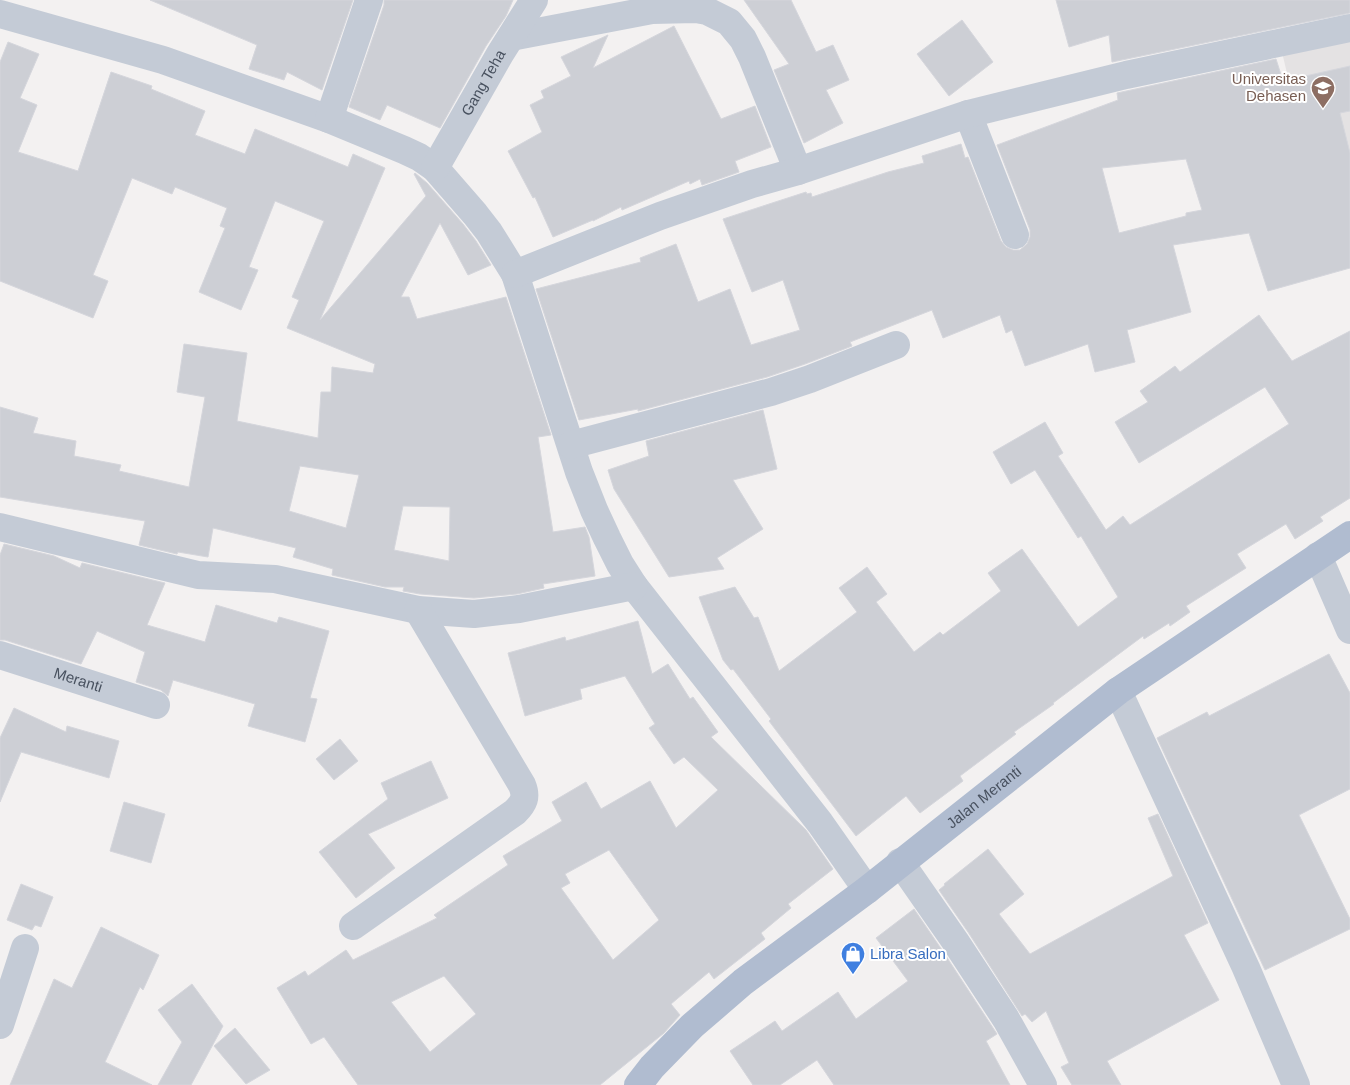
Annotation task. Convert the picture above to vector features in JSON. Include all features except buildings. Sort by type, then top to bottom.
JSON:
[{"type":"main road","name":"Jalan Meranti","points":[[638,1085],[652,1067],[692,1026],[743,982],[867,890],[1118,691],[1350,535]]},
{"type":"street","points":[[0,5],[1,0]]},
{"type":"street","points":[[329,119],[369,0]]},
{"type":"street","name":"Gang Teha","points":[[435,168],[534,0]]},
{"type":"street","points":[[511,37],[652,10],[696,9],[707,11],[729,22],[743,39],[798,172]]},
{"type":"street","points":[[0,14],[162,60],[329,119],[404,150],[435,168],[489,232],[515,274],[579,472],[594,510],[620,564],[634,586],[820,822],[867,890]]},
{"type":"street","points":[[515,274],[660,216],[752,184],[798,172],[968,114],[1126,75],[1350,28]]},
{"type":"street","points":[[968,114],[1015,235]]},
{"type":"street","points":[[571,444],[771,392],[810,379],[896,345]]},
{"type":"street","points":[[0,528],[198,575],[275,579],[418,610],[474,614],[520,609],[634,586]]},
{"type":"street","points":[[1318,556],[1350,630]]},
{"type":"street","points":[[353,926],[515,812],[521,806],[525,795],[522,785],[418,610]]},
{"type":"street","name":"Meranti","points":[[0,655],[156,705]]},
{"type":"street","points":[[1118,691],[1246,968],[1296,1085]]},
{"type":"street","points":[[900,862],[1001,1012],[1043,1085]]},
{"type":"street","points":[[0,1025],[25,948]]},
{"type":"shaded area","name":"Universitas Dehasen","points":[[1350,35],[1350,258],[1310,170],[1281,48]]},
{"type":"place","name":"Universitas Dehasen","points":[[1323,109]]},
{"type":"place","name":"Libra Salon","points":[[853,975]]}]
